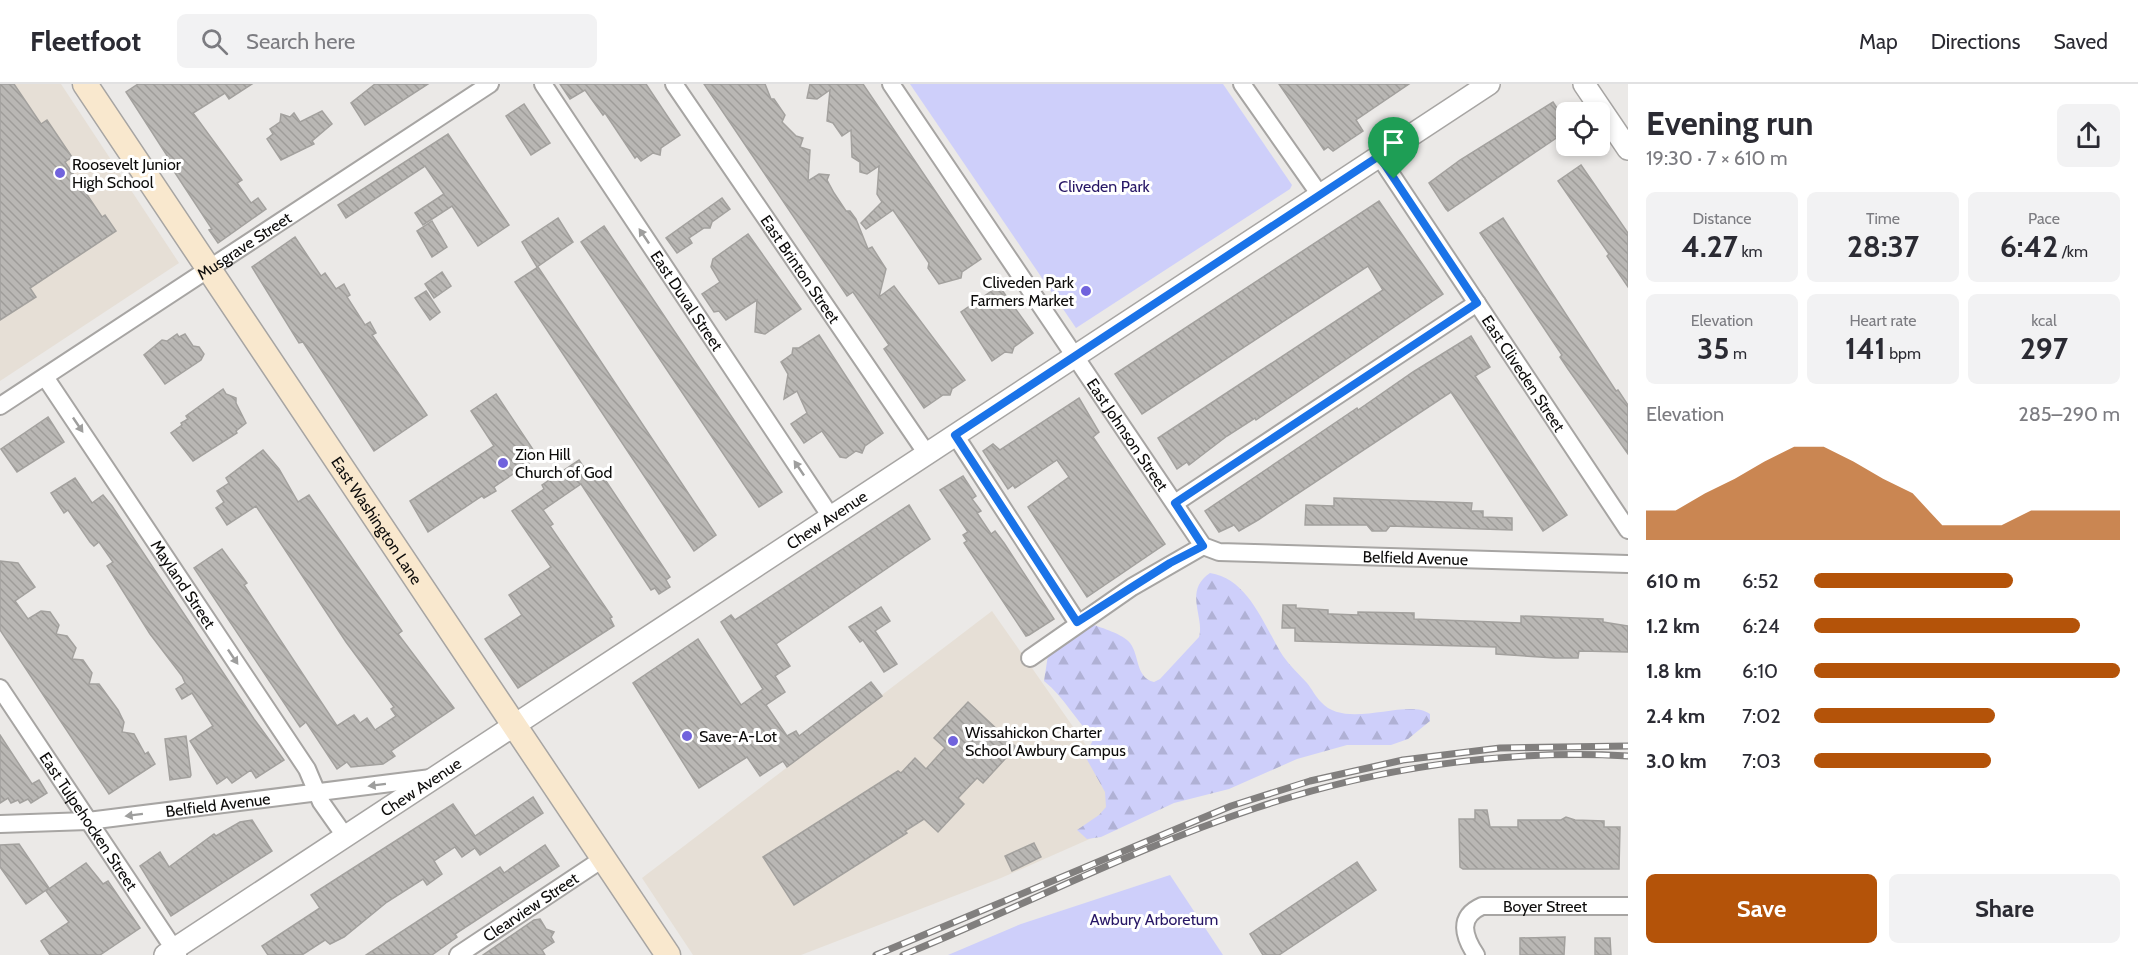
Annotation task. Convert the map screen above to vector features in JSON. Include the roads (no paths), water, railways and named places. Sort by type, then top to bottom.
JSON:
[{"type":"main road","name":"East Washington Lane","points":[[94,87],[209,269],[668,955]]},
{"type":"street","name":"Musgrave Street","points":[[0,406],[490,84]]},
{"type":"street","name":"East Duval Street","points":[[543,84],[831,517]]},
{"type":"street","name":"East Brinton Street","points":[[674,84],[927,454]]},
{"type":"street","name":"East Johnson Street","points":[[891,84],[1203,546]]},
{"type":"street","points":[[1242,84],[1320,195]]},
{"type":"street","name":"Chew Avenue","points":[[172,953],[345,836],[1489,84]]},
{"type":"street","points":[[1584,84],[1628,149]]},
{"type":"street","name":"East Cliveden Street","points":[[1379,156],[1628,530]]},
{"type":"street","points":[[1175,503],[1477,303]]},
{"type":"street","name":"Mayland Street","points":[[45,376],[307,769],[317,792],[345,836]]},
{"type":"street","points":[[955,435],[1077,622]]},
{"type":"street","points":[[1030,658],[1077,622],[1170,563],[1203,546]]},
{"type":"street","name":"Belfield Avenue","points":[[1203,546],[1219,552],[1628,564]]},
{"type":"street","name":"East Tulpehocken Street","points":[[0,688],[172,953]]},
{"type":"street","name":"Belfield Avenue","points":[[0,824],[88,821],[435,777]]},
{"type":"street","name":"Clearview Street","points":[[459,955],[604,858]]},
{"type":"street","name":"Boyer Street","points":[[1476,955],[1464,934],[1466,919],[1476,909],[1491,904],[1628,906]]},
{"type":"railway","points":[[876,955],[1231,806],[1310,781],[1403,760],[1500,748],[1628,746]]},
{"type":"railway","points":[[903,955],[1166,841],[1301,794],[1393,772],[1440,764],[1534,756],[1628,756]]},
{"type":"place","name":"Roosevelt Junior High School","points":[[60,173]]},
{"type":"place","name":"Cliveden Park Farmers Market","points":[[1086,291]]},
{"type":"place","name":"Zion Hill Church of God","points":[[503,463]]},
{"type":"place","name":"Save-A-Lot","points":[[687,736]]},
{"type":"place","name":"Wissahickon Charter School Awbury Campus","points":[[953,741]]},
{"type":"park label","name":"Cliveden Park","points":[[1104,186]]},
{"type":"park label","name":"Awbury Arboretum","points":[[1154,919]]}]
